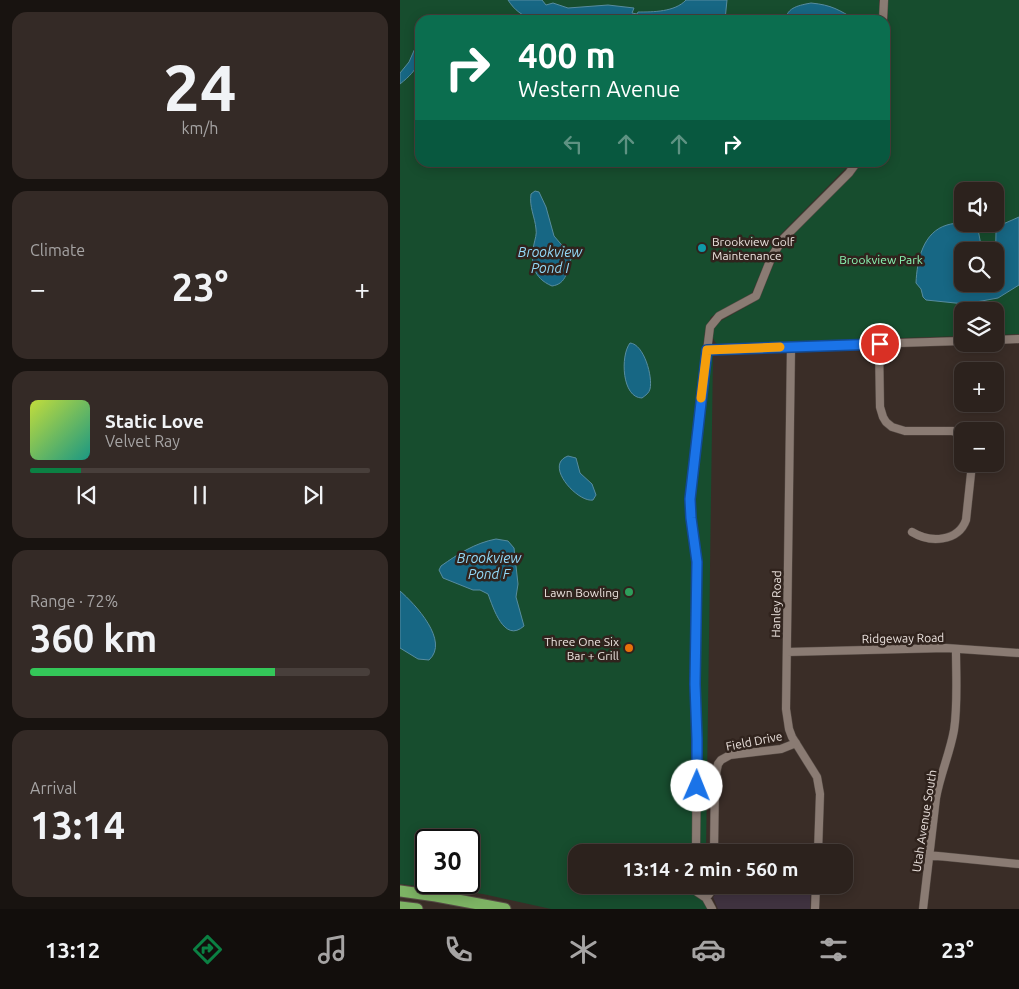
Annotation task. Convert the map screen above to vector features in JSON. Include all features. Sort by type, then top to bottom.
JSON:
[{"type":"highway","points":[[400,891],[506,909]]},
{"type":"highway","points":[[400,907],[417,909]]},
{"type":"street","points":[[883,15],[884,0]]},
{"type":"street","points":[[696,844],[697,739],[695,684],[697,562],[690,499],[710,327],[719,316],[756,296],[772,256],[783,239],[853,167]]},
{"type":"street","points":[[1004,340],[1019,340]]},
{"type":"street","points":[[707,350],[954,341]]},
{"type":"street","points":[[880,344],[880,407],[886,422],[892,427],[905,432],[954,431]]},
{"type":"street","name":"Hanley Road","points":[[791,347],[786,709],[789,730],[813,769],[819,785],[818,844]]},
{"type":"street","points":[[912,532],[926,538],[944,538],[955,536],[962,529],[966,520],[971,472]]},
{"type":"street","name":"Ridgeway Road","points":[[787,652],[956,649],[1019,653]]},
{"type":"street","name":"Utah Avenue South","points":[[923,909],[928,855],[939,780],[952,740],[955,718],[956,649]]},
{"type":"street","name":"Field Drive","points":[[714,844],[715,773],[721,760],[730,755],[781,749],[796,743]]},
{"type":"street","points":[[928,855],[1019,864]]},
{"type":"street","points":[[701,894],[706,898],[712,909]]},
{"type":"street","points":[[706,898],[709,894]]},
{"type":"street","points":[[815,909],[816,894]]},
{"type":"shaded area","points":[[716,894],[811,894],[810,909],[718,909],[713,897]]},
{"type":"green space","points":[[400,0],[879,0],[879,15],[415,15],[415,167],[847,167],[780,235],[769,253],[752,293],[711,317],[705,331],[702,355],[713,355],[706,844],[568,844],[568,894],[705,894],[705,904],[708,909],[551,909],[480,894],[480,829],[415,829],[415,886],[400,884]]},
{"type":"green space","name":"Brookview Park","points":[[888,0],[1019,0],[1019,334],[1004,335],[1004,302],[954,302],[954,336],[717,344],[712,334],[717,323],[760,297],[777,256],[785,243],[858,167],[890,167],[890,15],[888,15]]},
{"type":"water","points":[[508,0],[542,0],[546,5],[553,3],[568,8],[608,5],[634,8],[632,13],[637,14],[638,12],[670,9],[686,0],[727,0],[726,15],[524,15],[513,7]]},
{"type":"water","points":[[811,3],[824,5],[848,15],[787,15],[791,9]]},
{"type":"water","points":[[415,48],[415,69],[400,84],[400,73],[409,62]]},
{"type":"water","name":"Brookview Pond I","points":[[535,191],[539,192],[546,207],[554,236],[571,259],[564,279],[557,285],[552,286],[546,283],[534,269],[532,257],[536,231],[531,208],[531,194]]},
{"type":"water","points":[[1019,217],[1019,285],[998,298],[976,302],[954,303],[926,300],[923,297],[921,289],[916,283],[918,265],[923,248],[932,234],[947,225],[954,223],[954,232],[979,232],[980,242],[954,242],[954,292],[1004,292],[1004,242],[996,242],[996,232],[1004,232],[1004,224]]},
{"type":"water","points":[[630,343],[639,349],[649,369],[650,389],[642,398],[635,396],[630,391],[625,375],[625,357]]},
{"type":"water","points":[[568,456],[576,458],[580,473],[592,484],[596,495],[593,500],[579,496],[561,475],[559,467],[561,461]]},
{"type":"water","name":"Brookview Pond F","points":[[496,539],[508,541],[514,548],[518,584],[516,597],[524,626],[517,630],[511,630],[500,622],[488,594],[443,578],[439,570],[441,566],[467,549]]},
{"type":"water","points":[[400,591],[414,605],[433,633],[434,652],[429,660],[418,659],[400,648]]},
{"type":"slow traffic","points":[[701,398],[707,350],[780,347]]},
{"type":"place","name":"Brookview Golf Maintenance","points":[[702,248]]},
{"type":"place","name":"Lawn Bowling","points":[[629,592]]},
{"type":"place","name":"Three One Six Bar + Grill","points":[[629,648]]},
{"type":"route","points":[[697,786],[695,684],[697,562],[690,499],[707,350],[880,344]]}]
